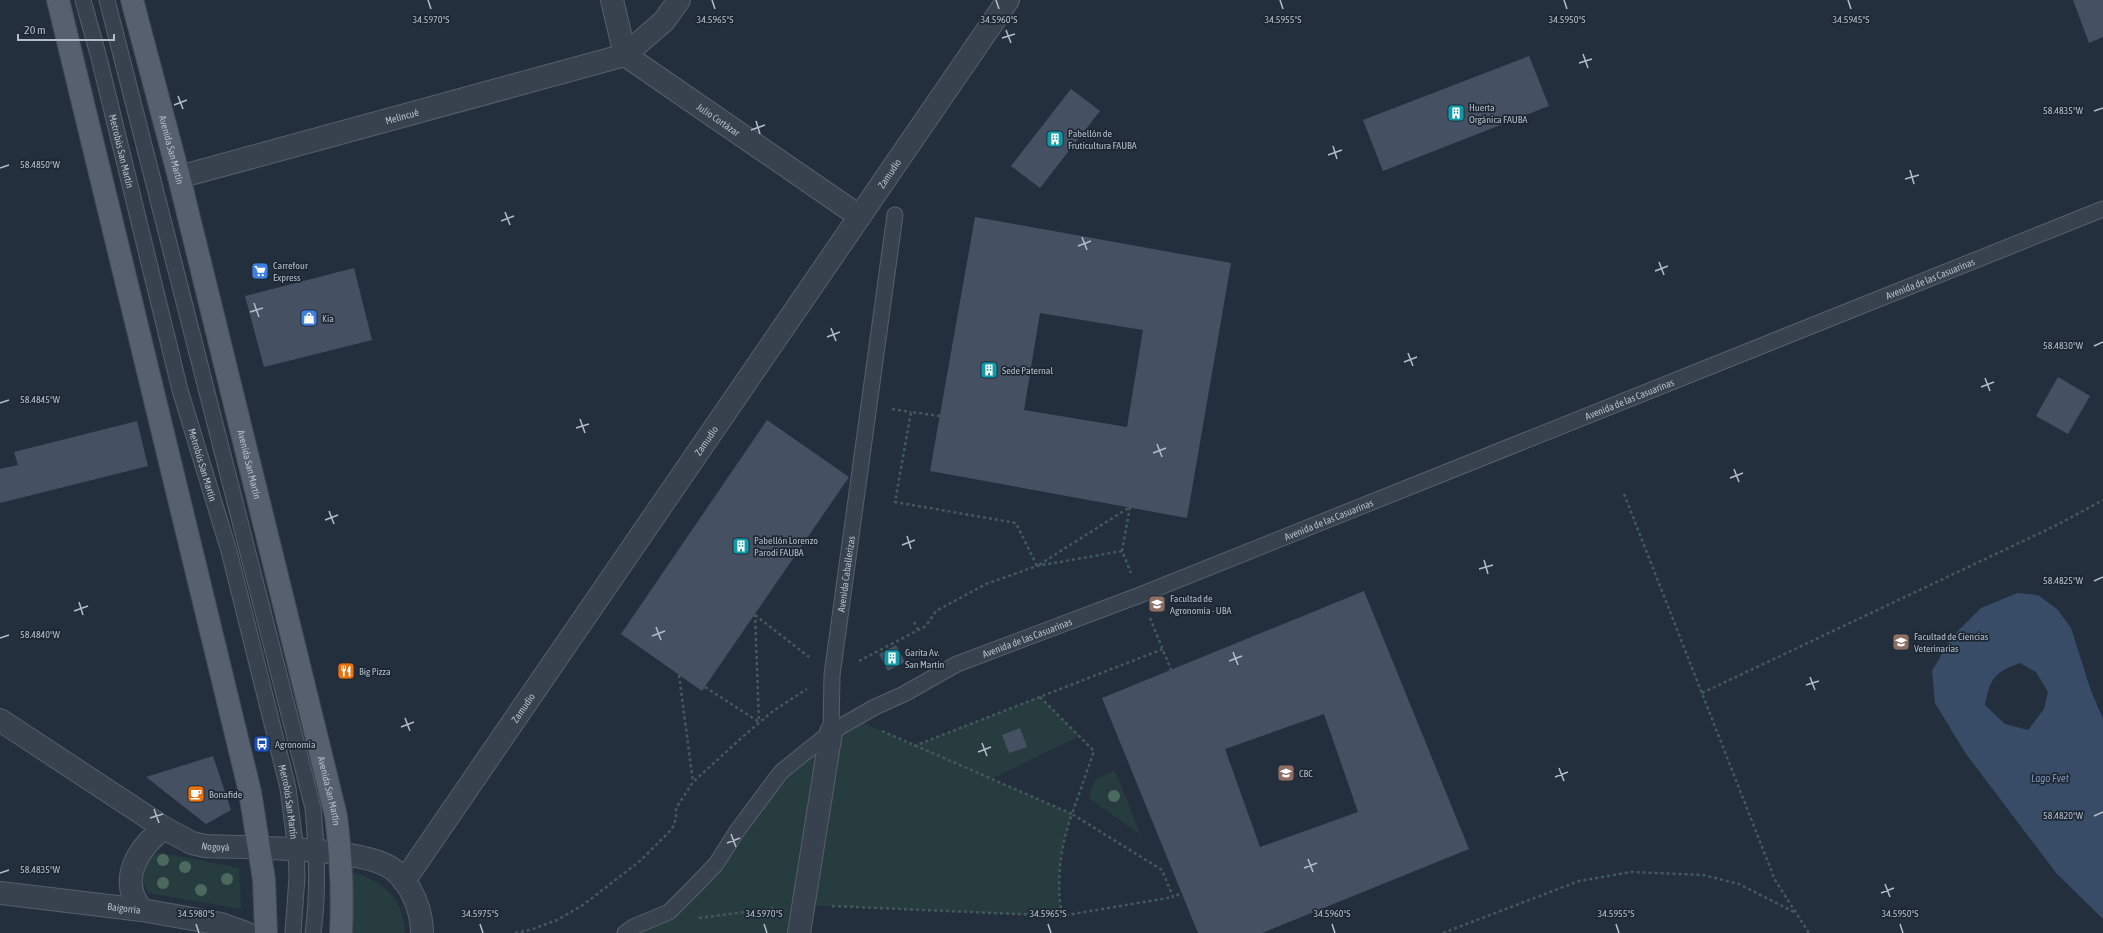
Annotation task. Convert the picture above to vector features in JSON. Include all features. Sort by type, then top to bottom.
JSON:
[{"type":"main road","points":[[58,0],[248,784],[260,848],[266,895],[266,933]]},
{"type":"main road","name":"Avenida San Martín","points":[[132,0],[179,177],[336,816],[341,854],[343,899],[341,933]]},
{"type":"street","points":[[612,0],[626,55],[664,21],[679,0]]},
{"type":"street","name":"Zamudio","points":[[404,880],[1008,0]]},
{"type":"street","name":"Melincué","points":[[179,177],[626,55]]},
{"type":"street","name":"Julio Cortázar","points":[[626,55],[859,216]]},
{"type":"street","name":"Nogoyá","points":[[0,720],[164,828],[192,843],[205,846],[318,851],[366,857],[394,870],[404,880],[415,898],[420,914],[422,933]]},
{"type":"street","name":"Avenida Caballerizas","points":[[799,933],[802,905],[831,732]]},
{"type":"street","points":[[142,910],[136,902],[132,892],[133,865],[140,851],[151,838],[164,828]]},
{"type":"street","name":"Baigorria","points":[[0,893],[142,910],[221,924],[246,933]]},
{"type":"lane","name":"Metrobús San Martín","points":[[83,0],[99,58],[180,390],[229,552],[288,788],[296,850],[297,877],[293,933]]},
{"type":"lane","name":"Metrobús San Martín","points":[[107,0],[122,51],[311,800],[318,851],[316,911],[313,933]]},
{"type":"lane","name":"Avenida de las Casuarinas","points":[[625,933],[633,927],[669,912],[716,864],[737,831],[781,772],[831,732],[875,707],[904,694],[957,664],[1140,595],[2103,209]]},
{"type":"lane","name":"Avenida Caballerizas","points":[[831,732],[832,675],[895,214]]},
{"type":"path","points":[[940,416],[911,412],[895,502],[1016,523],[1037,566]]},
{"type":"path","points":[[1624,494],[1775,880],[1810,933]]},
{"type":"path","points":[[1702,693],[2057,525],[2103,500]]},
{"type":"path","points":[[515,933],[530,930],[557,920],[583,905],[640,861],[672,829],[676,819],[676,808],[694,782],[759,722],[789,700],[832,675],[926,626],[936,611],[986,584],[1037,566],[1122,551],[1130,507],[1037,566]]},
{"type":"path","points":[[1140,595],[1171,670]]},
{"type":"path","points":[[759,722],[754,614],[832,675]]},
{"type":"path","points":[[914,622],[918,630]]},
{"type":"path","points":[[914,746],[1162,649]]},
{"type":"path","points":[[679,675],[694,782]]},
{"type":"path","points":[[705,687],[759,722]]},
{"type":"path","points":[[1040,697],[1094,751],[1067,827],[1060,862],[1059,894],[1062,916]]},
{"type":"path","points":[[856,719],[914,746],[1072,814],[1162,870],[1173,897]]},
{"type":"path","points":[[1443,933],[1579,881],[1631,872],[1703,875],[1739,884],[1798,914]]},
{"type":"path","points":[[695,919],[802,905],[1062,916],[1173,897],[1182,893]]},
{"type":"green space","points":[[1040,697],[1079,736],[991,779],[1072,814],[1060,865],[1059,890],[1062,916],[803,905],[799,933],[625,933],[669,912],[781,772],[856,719],[914,746]]},
{"type":"green space","points":[[1115,770],[1140,834],[1089,798],[1095,780]]},
{"type":"green space","points":[[158,852],[239,868],[241,909],[148,893],[141,875],[149,857]]},
{"type":"green space","points":[[353,872],[375,881],[390,893],[400,910],[405,933],[350,933]]},
{"type":"water","name":"Lago Fvet","points":[[2017,593],[2038,595],[2057,609],[2071,628],[2091,691],[2103,719],[2103,919],[2057,874],[1966,754],[1935,703],[1932,671],[1951,638],[1981,608]],"holes":[[[2020,663],[2036,672],[2048,692],[2044,709],[2028,730],[2005,724],[1985,705],[1991,683],[1999,673]]]},
{"type":"building","points":[[2073,0],[2103,0],[2103,37],[2089,43]]},
{"type":"building","name":"Huerta Orgánica FAUBA","points":[[1529,56],[1549,106],[1383,171],[1363,120]]},
{"type":"building","name":"Pabellón de Fruticultura FAUBA","points":[[1071,89],[1100,111],[1040,188],[1011,166]]},
{"type":"building","name":"Sede Paternal","points":[[975,217],[1231,263],[1187,518],[930,471]],"holes":[[[1040,313],[1143,330],[1127,427],[1024,410]]]},
{"type":"building","name":"Kia","points":[[354,268],[372,340],[264,367],[245,296]]},
{"type":"building","points":[[2058,377],[2090,396],[2068,434],[2036,416]]},
{"type":"building","name":"Pabellón Lorenzo Parodi FAUBA","points":[[767,420],[849,477],[702,691],[621,634]]},
{"type":"building","points":[[137,421],[148,466],[0,503],[0,469],[18,465],[14,452]]},
{"type":"building","name":"CBC","points":[[1364,591],[1469,849],[1262,933],[1198,933],[1102,698]],"holes":[[[1324,714],[1358,812],[1260,847],[1225,749]]]},
{"type":"building","name":"Garita Av. San Martín","points":[[896,645],[905,662],[888,671],[879,654]]},
{"type":"building","points":[[1020,728],[1027,747],[1009,753],[1002,735]]},
{"type":"building","name":"Bonafide","points":[[213,756],[231,810],[206,824],[146,777]]},
{"type":"place","name":"Huerta Orgánica FAUBA","points":[[1456,113]]},
{"type":"place","name":"Pabellón de Fruticultura FAUBA","points":[[1055,139]]},
{"type":"place","name":"Carrefour Express","points":[[260,271]]},
{"type":"place","name":"Kia","points":[[309,318]]},
{"type":"place","name":"Sede Paternal","points":[[989,370]]},
{"type":"place","name":"Pabellón Lorenzo Parodi FAUBA","points":[[741,546]]},
{"type":"place","name":"Facultad de Agronomía - UBA","points":[[1157,604]]},
{"type":"place","name":"Facultad de Ciencias Veterinarias","points":[[1901,642]]},
{"type":"place","name":"Garita Av. San Martín","points":[[892,658]]},
{"type":"place","name":"Big Pizza","points":[[346,671]]},
{"type":"place","name":"Agronomía","points":[[262,744]]},
{"type":"place","name":"CBC","points":[[1286,773]]},
{"type":"place","name":"Bonafide","points":[[196,794]]}]
